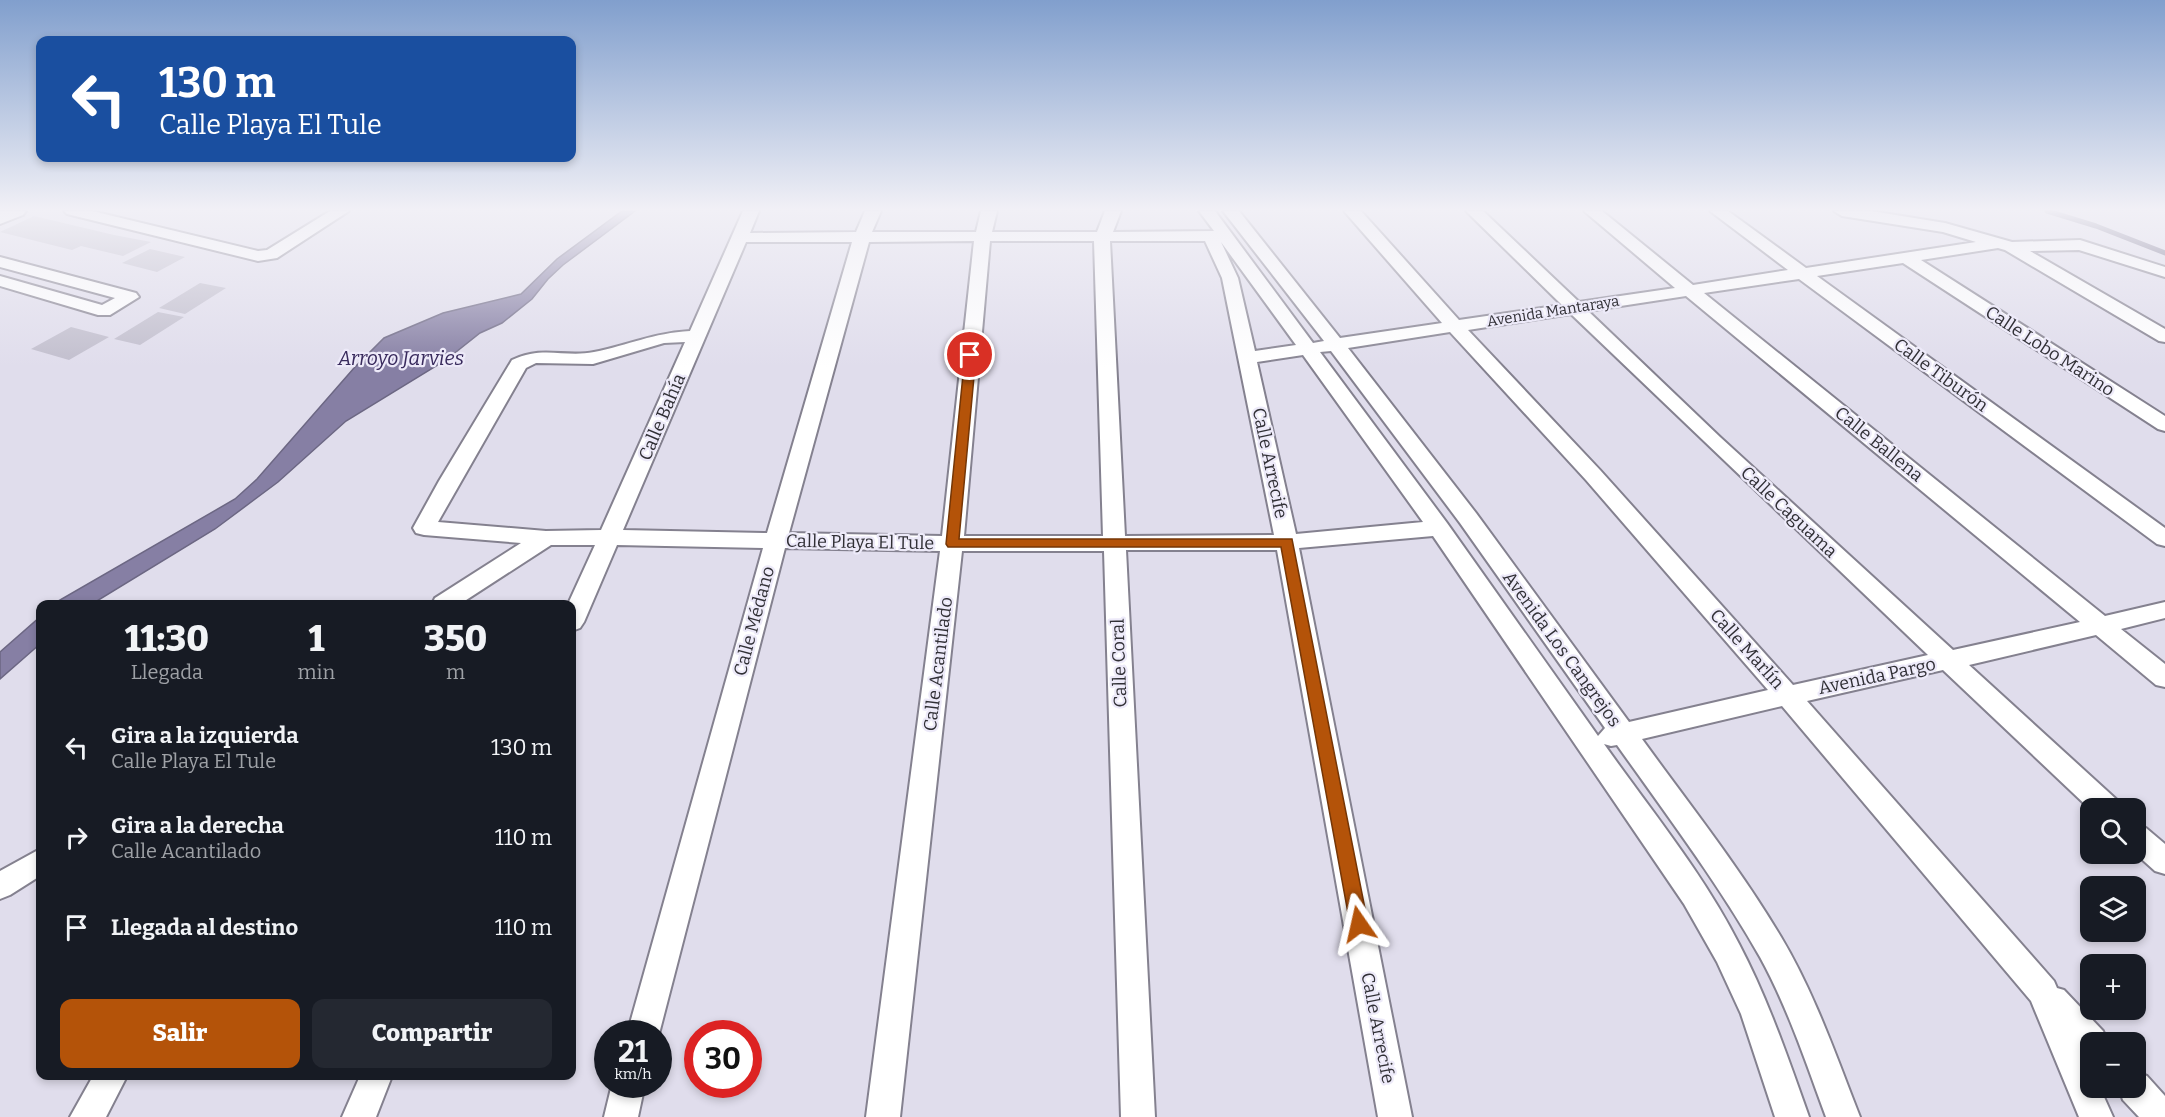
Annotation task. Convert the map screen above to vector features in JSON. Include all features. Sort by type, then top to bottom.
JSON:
[{"type":"street","points":[[0,280],[104,310],[130,297],[4,263]]},
{"type":"street","name":"Calle Bahía","points":[[576,613],[728,263]]},
{"type":"street","name":"Calle Médano","points":[[647,1020],[776,541],[855,263]]},
{"type":"street","name":"Calle Acantilado","points":[[884,1117],[952,544],[980,263]]},
{"type":"street","name":"Calle Coral","points":[[1103,263],[1138,1117]]},
{"type":"street","name":"Calle Arrecife","points":[[1226,263],[1287,542],[1395,1117]]},
{"type":"street","name":"Avenida Los Cangrejos","points":[[1240,263],[1311,350],[1439,528],[1694,895],[1728,952],[1756,1012],[1792,1117]]},
{"type":"street","name":"Avenida Los Cangrejos","points":[[1272,263],[1468,519],[1734,888],[1771,948],[1804,1013],[1843,1117]]},
{"type":"street","name":"Calle Marlín","points":[[1398,263],[1593,475],[2043,991],[2096,1117]]},
{"type":"street","name":"Calle Caguama","points":[[1529,263],[1713,441],[2096,798]]},
{"type":"street","name":"Calle Ballena","points":[[1657,263],[2165,678]]},
{"type":"street","name":"Calle Tiburón","points":[[1787,263],[2165,538]]},
{"type":"street","name":"Avenida Mantaraya","points":[[1248,358],[1862,263]]},
{"type":"street","name":"Calle Lobo Marino","points":[[1914,263],[2165,425]]},
{"type":"street","points":[[2037,263],[2165,337]]},
{"type":"street","points":[[2137,263],[2165,272]]},
{"type":"street","points":[[32,290],[56,277]]},
{"type":"street","name":"Calle Playa El Tule","points":[[696,336],[663,338],[602,357],[533,357],[524,360],[519,364],[449,481],[424,528],[546,538],[610,537],[952,544],[1287,542],[1439,528]]},
{"type":"street","points":[[449,600],[546,538]]},
{"type":"street","name":"Avenida Pargo","points":[[1588,741],[2165,610]]},
{"type":"street","points":[[2146,845],[2165,862]]},
{"type":"street","points":[[0,886],[36,864]]},
{"type":"street","points":[[2043,991],[2082,1032]]},
{"type":"street","points":[[87,1117],[109,1080]]},
{"type":"street","points":[[359,1117],[374,1080]]},
{"type":"street","points":[[621,1117],[626,1098]]},
{"type":"street","points":[[2144,1098],[2162,1117]]},
{"type":"water","name":"Arroyo Jarvies","points":[[553,263],[565,263],[548,279],[532,299],[502,323],[480,333],[446,360],[346,421],[278,482],[215,529],[99,600],[60,600],[235,499],[257,479],[354,368],[384,338],[443,313],[521,294]]},
{"type":"water","points":[[36,620],[36,648],[0,679],[0,652]]},
{"type":"building","points":[[122,263],[174,263],[157,272]]},
{"type":"building","points":[[200,283],[226,288],[185,314],[159,308]]},
{"type":"building","points":[[158,312],[184,317],[140,345],[114,339]]},
{"type":"building","points":[[71,327],[109,337],[69,360],[31,349]]},
{"type":"route","points":[[970,355],[952,544],[1287,542],[1359,924]]}]
